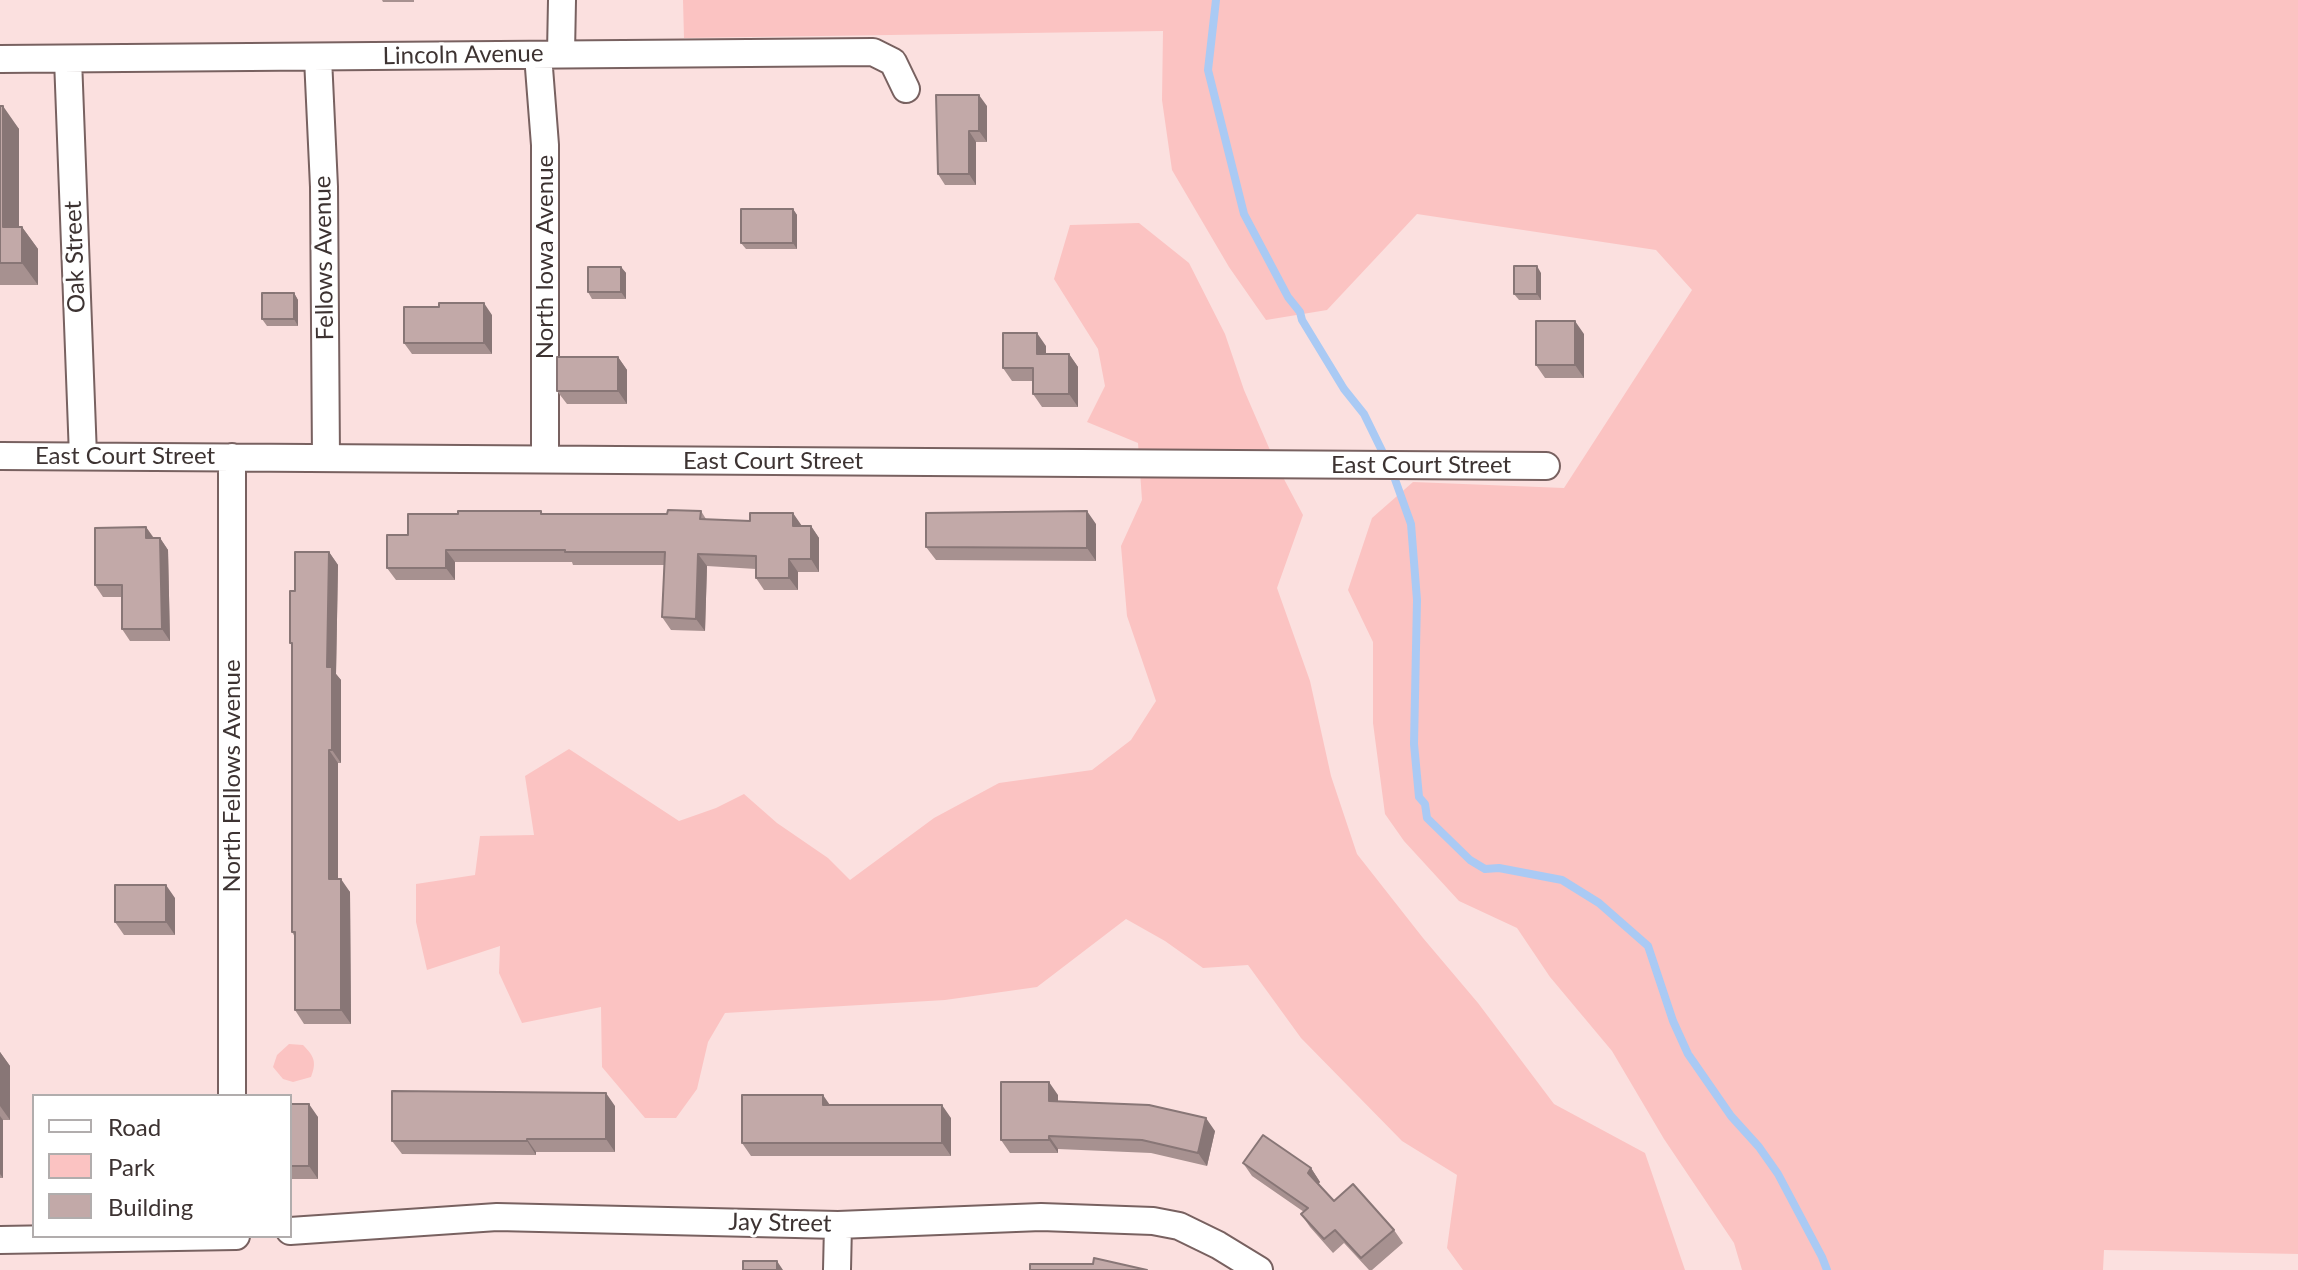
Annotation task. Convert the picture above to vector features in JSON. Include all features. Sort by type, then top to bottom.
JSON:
[{"type":"street","name":"North Iowa Avenue","points":[[545,459],[545,145],[549,54],[562,0]]},
{"type":"street","name":"Lincoln Avenue","points":[[0,59],[873,52],[893,62],[906,89]]},
{"type":"street","name":"Fellows Avenue","points":[[318,58],[324,187],[326,458]]},
{"type":"street","name":"Oak Street","points":[[68,59],[83,456]]},
{"type":"street","name":"East Court Street","points":[[0,456],[1546,466]]},
{"type":"street","name":"North Fellows Avenue","points":[[232,457],[232,1094]]},
{"type":"street","name":"Jay Street","points":[[292,1231],[497,1217],[838,1225],[1041,1217],[1153,1221],[1179,1226],[1259,1270]]},
{"type":"street","points":[[837,1270],[838,1225]]},
{"type":"street","points":[[0,1240],[117,1238]]},
{"type":"green space","points":[[683,0],[2298,0],[2298,1254],[2104,1250],[2103,1270],[1742,1270],[1734,1243],[1664,1139],[1612,1051],[1550,977],[1517,928],[1459,901],[1404,841],[1385,814],[1373,723],[1373,642],[1348,590],[1372,518],[1413,482],[1564,488],[1692,290],[1656,250],[1417,214],[1327,310],[1266,320],[1229,267],[1172,170],[1162,100],[1163,31],[684,38]]},
{"type":"green space","points":[[1139,223],[1189,263],[1225,334],[1244,390],[1276,464],[1303,515],[1277,588],[1310,681],[1331,776],[1357,854],[1478,1003],[1554,1104],[1645,1153],[1685,1270],[1463,1270],[1447,1248],[1457,1175],[1402,1141],[1301,1038],[1248,965],[1203,968],[1126,919],[1037,987],[945,1000],[725,1013],[708,1042],[697,1089],[676,1118],[645,1118],[602,1067],[601,1007],[522,1023],[499,973],[500,946],[427,970],[416,922],[416,884],[475,875],[480,836],[534,835],[525,776],[569,749],[679,821],[744,794],[777,823],[828,858],[850,880],[934,818],[999,783],[1092,770],[1131,740],[1156,701],[1127,616],[1121,546],[1142,500],[1138,443],[1087,422],[1105,386],[1098,349],[1054,279],[1070,225]]},
{"type":"green space","points":[[289,1044],[303,1045],[310,1053],[314,1063],[311,1077],[293,1082],[283,1079],[273,1067],[277,1055]]},
{"type":"building","points":[[936,95],[979,95],[979,131],[969,131],[969,174],[938,174]]},
{"type":"building","points":[[0,106],[3,106],[3,227],[22,227],[22,263],[0,263]]},
{"type":"building","points":[[741,209],[793,209],[793,243],[741,243]]},
{"type":"building","points":[[1514,266],[1537,266],[1537,294],[1514,294]]},
{"type":"building","points":[[588,267],[621,267],[621,292],[588,292]]},
{"type":"building","points":[[262,293],[294,293],[294,319],[262,319]]},
{"type":"building","points":[[439,303],[484,303],[484,343],[404,343],[404,307],[439,307]]},
{"type":"building","points":[[1536,321],[1575,321],[1575,365],[1536,365]]},
{"type":"building","points":[[1003,333],[1037,333],[1037,354],[1069,354],[1069,394],[1033,394],[1033,368],[1003,368]]},
{"type":"building","points":[[557,357],[618,357],[618,391],[557,391]]},
{"type":"building","points":[[668,510],[701,511],[700,519],[750,521],[750,513],[793,513],[793,526],[811,526],[811,559],[789,559],[789,578],[756,578],[756,556],[698,554],[696,619],[662,617],[665,552],[446,550],[446,568],[387,568],[387,535],[408,535],[408,514],[541,511],[541,514],[667,514]]},
{"type":"building","points":[[1087,511],[1087,548],[926,547],[926,513]]},
{"type":"building","points":[[146,527],[146,538],[160,538],[162,629],[122,629],[122,585],[95,585],[95,528]]},
{"type":"building","points":[[295,552],[329,552],[327,667],[332,667],[332,750],[329,750],[329,879],[341,879],[341,1010],[295,1010],[290,591],[295,591]]},
{"type":"building","points":[[115,885],[166,885],[166,922],[115,922]]},
{"type":"building","points":[[1001,1082],[1049,1082],[1049,1101],[1149,1105],[1206,1118],[1198,1153],[1142,1140],[1049,1136],[1049,1140],[1001,1140]]},
{"type":"building","points":[[392,1091],[606,1093],[606,1139],[392,1141]]},
{"type":"building","points":[[742,1095],[823,1095],[823,1105],[942,1105],[942,1143],[742,1143]]},
{"type":"building","points":[[292,1104],[309,1104],[309,1166],[292,1166]]},
{"type":"building","points":[[1263,1135],[1311,1168],[1308,1173],[1334,1201],[1353,1184],[1394,1230],[1361,1258],[1335,1230],[1324,1239],[1301,1214],[1308,1208],[1243,1163]]},
{"type":"building","points":[[1094,1258],[1147,1270],[1030,1270],[1030,1264],[1093,1264]]},
{"type":"building","points":[[743,1261],[777,1261],[777,1270],[743,1270]]},
{"type":"waterway","points":[[1216,0],[1208,70],[1244,214],[1288,297],[1300,312],[1344,389],[1364,414],[1386,459]]},
{"type":"waterway","points":[[1392,471],[1411,524],[1417,600],[1414,744],[1419,797],[1425,804],[1427,818],[1470,860],[1485,869],[1499,868],[1562,880],[1599,903],[1648,946],[1673,1021],[1688,1054],[1731,1116],[1778,1174],[1827,1270]]}]
